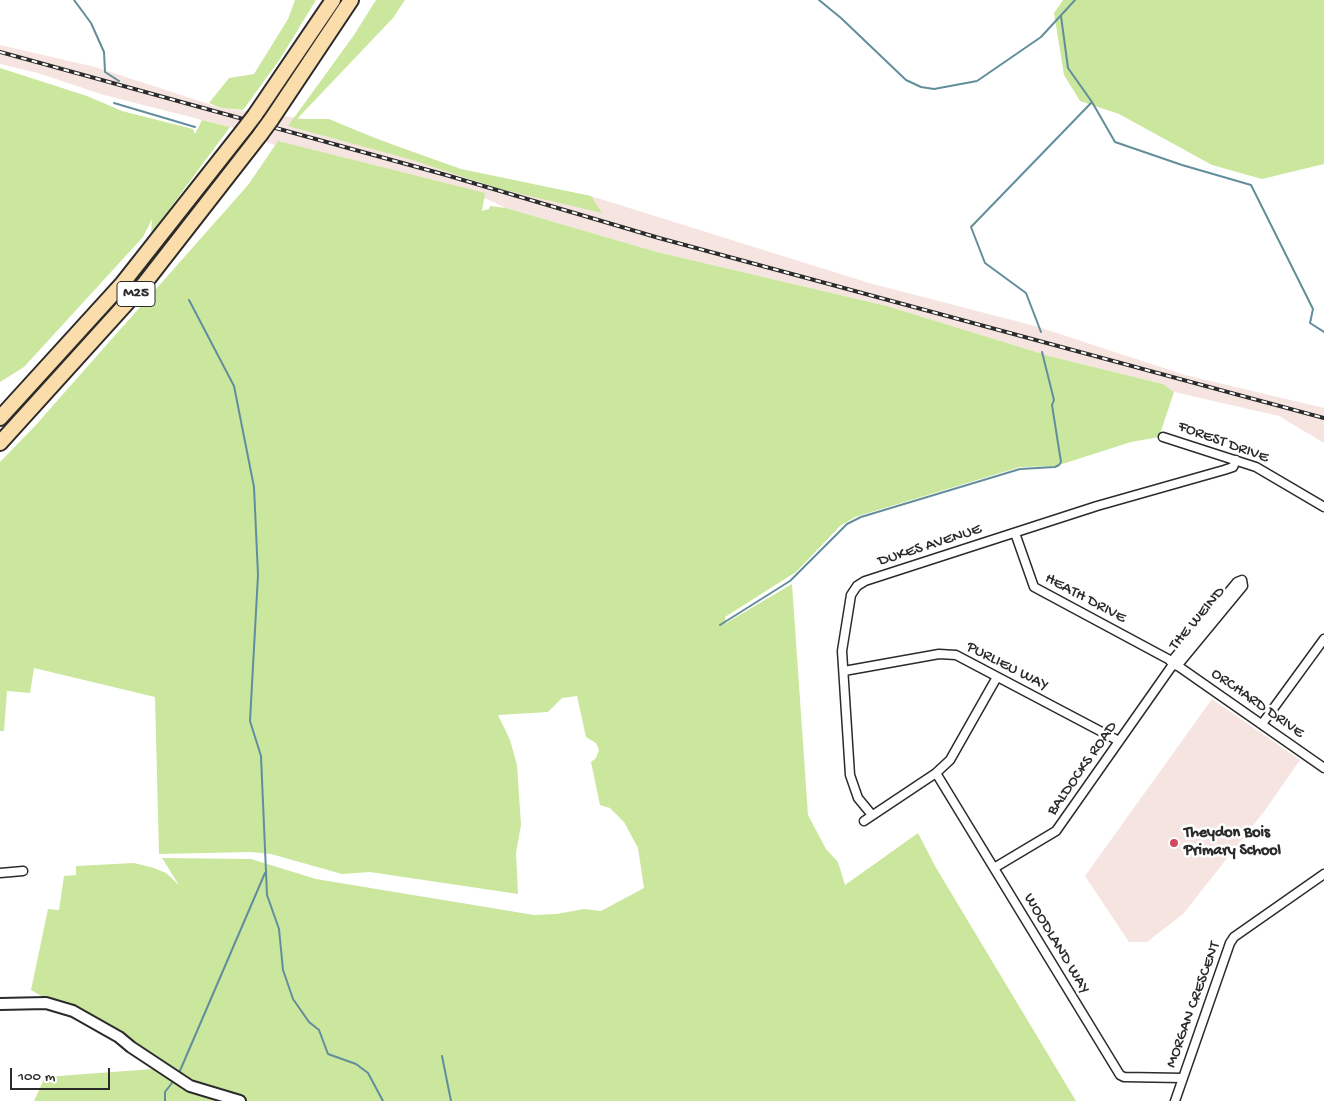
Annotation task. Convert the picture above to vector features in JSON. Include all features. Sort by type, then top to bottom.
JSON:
[{"type":"highway","points":[[307,39],[324,0]]},
{"type":"highway","name":"M25","points":[[0,418],[122,284],[245,128],[333,0]]},
{"type":"highway","name":"M25","points":[[0,443],[144,284],[271,120],[351,0]]},
{"type":"street","name":"FOREST DRIVE","points":[[1163,437],[1256,466],[1324,507]]},
{"type":"street","name":"DUKES AVENUE","points":[[872,815],[858,798],[850,775],[842,651],[852,595],[857,586],[865,581],[1097,506],[1232,468],[1236,460]]},
{"type":"street","name":"HEATH DRIVE","points":[[1015,533],[1034,588],[1174,664]]},
{"type":"street","name":"THE WEIND","points":[[1242,580],[1243,586],[1174,664],[1237,582],[1242,580]]},
{"type":"street","points":[[1262,724],[1324,639]]},
{"type":"street","name":"PURLIEU WAY","points":[[844,671],[939,654],[956,655],[1119,741]]},
{"type":"street","name":"ORCHARD DRIVE","points":[[1174,664],[1324,768]]},
{"type":"street","name":"BALDOCKS ROAD","points":[[994,868],[1056,832],[1174,664]]},
{"type":"street","points":[[864,821],[936,773],[950,760],[997,676]]},
{"type":"street","name":"WOODLAND WAY","points":[[936,773],[1120,1075],[1124,1077],[1182,1078]]},
{"type":"street","points":[[0,872],[23,871]]},
{"type":"street","name":"MORGAN CRESCENT","points":[[1174,1101],[1230,942],[1324,874]]},
{"type":"street","points":[[0,1004],[46,1003],[73,1012],[119,1037],[190,1086],[240,1101]]},
{"type":"shaded area","points":[[0,45],[95,67],[221,108],[329,122],[355,130],[487,181],[591,196],[869,283],[1035,326],[1185,375],[1324,408],[1324,443],[1279,416],[1174,392],[1163,384],[1049,356],[887,306],[657,252],[506,208],[487,199],[462,196],[302,156],[230,127],[104,95],[38,73],[0,64]]},
{"type":"shaded area","name":"Theydon Bois Primary School","points":[[1212,699],[1300,760],[1266,809],[1183,914],[1147,942],[1129,942],[1085,876]]},
{"type":"green space","points":[[295,0],[316,0],[280,59],[243,110],[221,108],[209,103],[229,78],[254,74],[288,19]]},
{"type":"green space","points":[[376,0],[405,0],[393,18],[297,119],[329,119],[377,139],[461,169],[591,196],[602,213],[500,189],[409,159],[288,126],[354,35]]},
{"type":"green space","points":[[1063,0],[1324,0],[1324,164],[1262,179],[1212,165],[1119,114],[1080,101],[1064,75],[1054,13]]},
{"type":"green space","points":[[0,68],[87,96],[122,111],[193,129],[195,134],[202,120],[230,127],[151,234],[152,219],[143,237],[24,367],[0,382]]},
{"type":"green space","points":[[278,141],[485,193],[482,211],[489,209],[490,206],[506,208],[657,252],[887,306],[1049,356],[1163,384],[1174,392],[1159,437],[1131,442],[1056,466],[1020,467],[855,517],[840,526],[796,572],[725,617],[726,623],[792,584],[808,815],[826,849],[838,862],[845,885],[918,833],[935,866],[1076,1101],[34,1101],[45,1077],[166,1068],[31,990],[48,909],[59,910],[64,876],[76,875],[76,866],[134,863],[166,873],[179,885],[162,858],[251,859],[316,879],[534,915],[556,914],[584,909],[601,911],[644,888],[638,848],[624,822],[610,808],[600,805],[591,762],[596,758],[599,750],[596,743],[586,737],[577,696],[562,698],[548,712],[498,715],[510,740],[517,765],[521,825],[516,853],[518,894],[370,872],[342,874],[271,854],[251,852],[159,854],[155,697],[34,668],[30,693],[7,691],[4,731],[0,731],[0,462],[34,427],[248,185]]},
{"type":"waterway","points":[[74,0],[91,23],[104,52],[105,72],[119,81]]},
{"type":"waterway","points":[[819,0],[841,18],[906,80],[921,87],[934,89],[977,81],[1041,37],[1075,0]]},
{"type":"waterway","points":[[1061,16],[1068,68],[1092,102],[1115,142],[1182,165],[1251,185],[1313,309],[1310,323],[1324,332]]},
{"type":"waterway","points":[[1041,332],[1026,293],[985,263],[971,227],[1092,102]]},
{"type":"waterway","points":[[114,103],[195,127]]},
{"type":"waterway","points":[[189,300],[234,386],[254,487],[258,575],[250,721],[261,756],[267,895],[279,929],[283,970],[293,999],[309,1022],[319,1030],[328,1054],[356,1064],[368,1073],[383,1101]]},
{"type":"waterway","points":[[720,625],[790,581],[847,524],[861,517],[1020,469],[1055,467],[1059,465],[1061,462],[1052,405],[1054,400],[1042,352]]},
{"type":"waterway","points":[[179,1073],[265,873]]},
{"type":"waterway","points":[[442,1056],[451,1101]]},
{"type":"waterway","points":[[165,1101],[165,1092],[175,1079]]},
{"type":"railway","points":[[0,52],[446,175],[659,238],[1324,418]]},
{"type":"place","name":"Theydon Bois Primary School","points":[[1174,843]]}]
